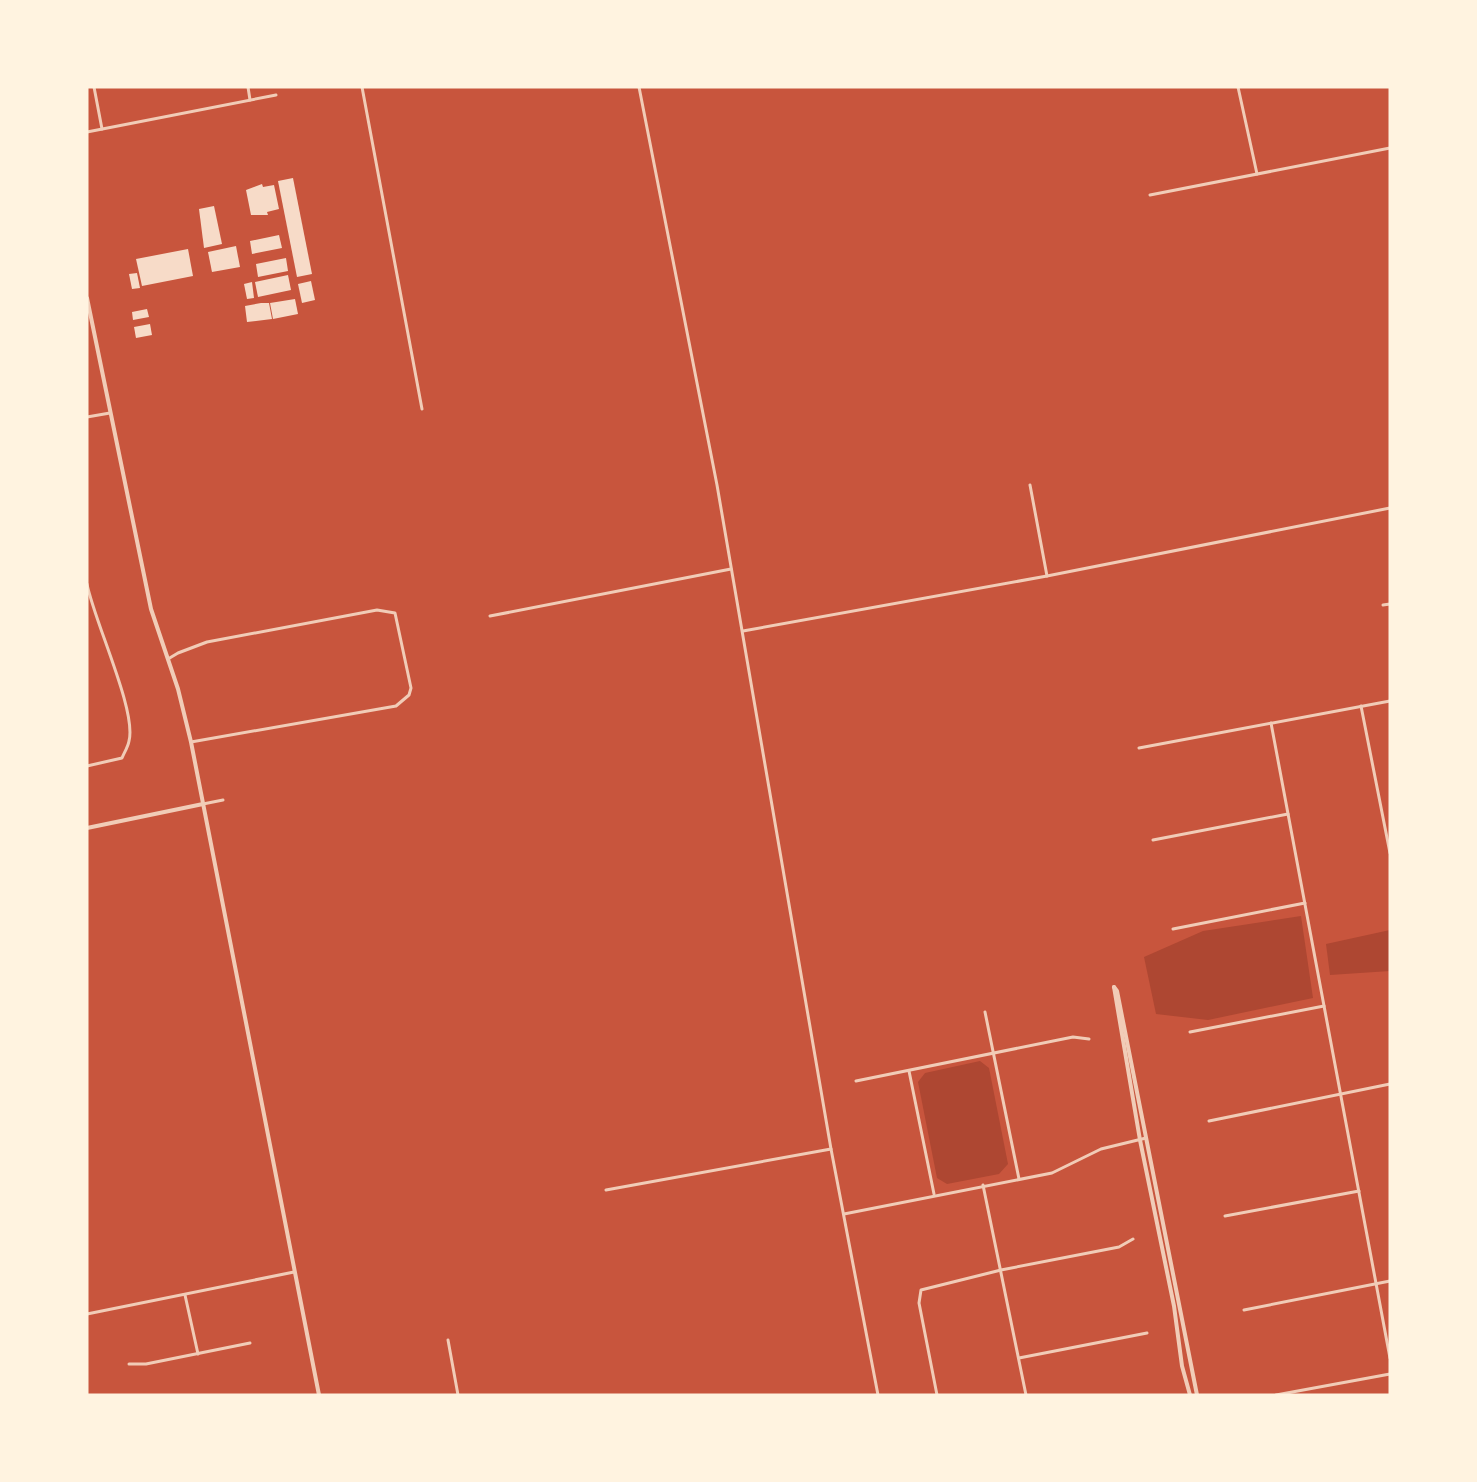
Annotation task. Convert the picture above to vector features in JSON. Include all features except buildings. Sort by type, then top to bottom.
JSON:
[{"type":"street","points":[[94,87],[102,129]]},
{"type":"street","points":[[248,87],[250,100]]},
{"type":"street","points":[[362,87],[422,409]]},
{"type":"street","points":[[639,87],[731,569],[831,1149],[878,1395]]},
{"type":"street","points":[[1238,87],[1257,174]]},
{"type":"street","points":[[87,132],[276,95]]},
{"type":"street","points":[[1150,195],[1390,148]]},
{"type":"street","points":[[87,298],[150,609],[178,689],[191,742],[319,1395]]},
{"type":"street","points":[[87,417],[111,413]]},
{"type":"street","points":[[1030,485],[1047,576]]},
{"type":"street","points":[[742,631],[1047,576],[1390,508]]},
{"type":"street","points":[[490,616],[731,569]]},
{"type":"street","points":[[87,584],[92,606],[126,704],[130,740],[122,758],[87,766]]},
{"type":"street","points":[[1383,605],[1390,604]]},
{"type":"street","points":[[168,660],[178,653],[207,642],[377,610],[395,613],[399,625],[411,688],[409,695],[396,706],[191,742]]},
{"type":"street","points":[[1138,748],[1390,700]]},
{"type":"street","points":[[1361,706],[1390,854]]},
{"type":"street","points":[[1271,723],[1390,1358]]},
{"type":"street","points":[[87,828],[223,800]]},
{"type":"street","points":[[1153,840],[1288,814]]},
{"type":"street","points":[[1173,929],[1305,903]]},
{"type":"street","points":[[1190,1395],[1182,1366],[1174,1306],[1112,992],[1114,987],[1117,992],[1147,1138],[1197,1395]]},
{"type":"street","points":[[1190,1032],[1324,1006]]},
{"type":"street","points":[[985,1012],[1019,1179]]},
{"type":"street","points":[[856,1081],[1073,1037],[1089,1039]]},
{"type":"street","points":[[909,1071],[934,1194]]},
{"type":"street","points":[[1209,1120],[1390,1084]]},
{"type":"street","points":[[843,1214],[934,1194],[1052,1173],[1101,1149],[1147,1138]]},
{"type":"street","points":[[606,1190],[831,1149]]},
{"type":"street","points":[[983,1185],[1026,1395]]},
{"type":"street","points":[[1225,1216],[1359,1191]]},
{"type":"street","points":[[937,1395],[919,1303],[921,1290],[1001,1270],[1119,1247],[1133,1239]]},
{"type":"street","points":[[87,1314],[294,1272]]},
{"type":"street","points":[[1244,1310],[1390,1281]]},
{"type":"street","points":[[185,1295],[198,1353]]},
{"type":"street","points":[[1019,1358],[1148,1333]]},
{"type":"street","points":[[448,1340],[458,1395]]},
{"type":"street","points":[[129,1364],[250,1343]]},
{"type":"street","points":[[1276,1395],[1390,1374]]},
{"type":"shaded area","points":[[1301,916],[1313,998],[1208,1020],[1156,1014],[1144,957],[1203,931]]},
{"type":"shaded area","points":[[1390,930],[1390,971],[1330,975],[1326,944]]},
{"type":"shaded area","points":[[980,1061],[989,1068],[1008,1164],[999,1174],[947,1184],[937,1178],[918,1082],[925,1073]]}]
